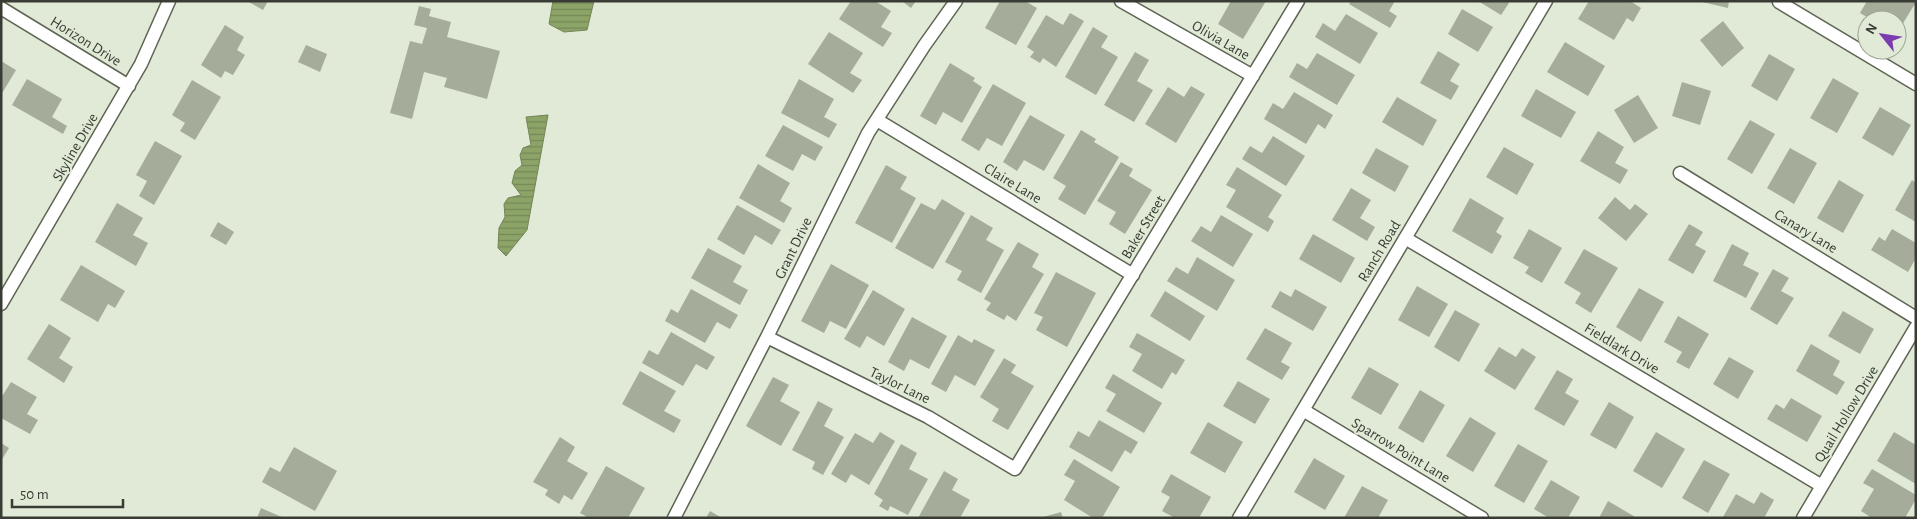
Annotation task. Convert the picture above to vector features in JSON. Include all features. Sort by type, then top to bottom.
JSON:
[{"type":"street","name":"Skyline Drive","points":[[1,304],[129,86],[169,1]]},
{"type":"street","name":"Grant Drive","points":[[674,518],[876,120],[956,1]]},
{"type":"street","name":"Olivia Lane","points":[[1121,1],[1253,76]]},
{"type":"street","name":"Baker Street","points":[[1016,468],[1298,1]]},
{"type":"street","name":"Ranch Road","points":[[1239,518],[1546,1]]},
{"type":"street","points":[[1779,2],[1916,84]]},
{"type":"street","name":"Horizon Drive","points":[[1,8],[129,86]]},
{"type":"street","name":"Claire Lane","points":[[876,120],[1133,275]]},
{"type":"street","name":"Canary Lane","points":[[1680,173],[1916,318]]},
{"type":"street","name":"Fieldlark Drive","points":[[1405,238],[1822,486]]},
{"type":"street","name":"Quail Hollow Drive","points":[[1803,518],[1916,328]]},
{"type":"street","name":"Taylor Lane","points":[[767,337],[928,417],[1016,468]]},
{"type":"street","name":"Sparrow Point Lane","points":[[1303,410],[1482,518]]},
{"type":"shaded area","points":[[553,1],[594,1],[587,30],[564,32],[549,24]]},
{"type":"shaded area","points":[[548,115],[527,230],[506,256],[498,248],[499,228],[505,217],[504,204],[508,198],[521,195],[512,183],[515,171],[522,165],[520,155],[523,148],[531,145],[526,117]]},
{"type":"building","points":[[247,1],[268,1],[263,10]]},
{"type":"building","points":[[851,1],[875,1],[891,11],[881,27],[892,33],[883,47],[839,19]]},
{"type":"building","points":[[902,1],[916,1],[911,8]]},
{"type":"building","points":[[1000,1],[1025,1],[1037,8],[1016,45],[985,28]]},
{"type":"building","points":[[1231,1],[1266,1],[1243,39],[1218,24]]},
{"type":"building","points":[[1351,1],[1395,1],[1389,11],[1397,16],[1390,28],[1349,4]]},
{"type":"building","points":[[1478,1],[1507,1],[1509,3],[1501,15]]},
{"type":"building","points":[[1589,1],[1630,1],[1641,8],[1633,22],[1627,18],[1614,40],[1578,19]]},
{"type":"building","points":[[1698,1],[1729,1],[1728,8]]},
{"type":"building","points":[[1867,1],[1916,1],[1907,17],[1907,10],[1862,10]]},
{"type":"building","points":[[419,6],[431,9],[429,16],[451,22],[447,37],[500,51],[487,99],[444,87],[447,78],[424,72],[412,119],[390,113],[410,41],[422,44],[427,28],[414,25]]},
{"type":"building","points":[[1462,9],[1493,27],[1478,52],[1448,34]]},
{"type":"building","points":[[1070,13],[1084,21],[1056,67],[1043,58],[1040,63],[1030,57],[1034,52],[1027,47],[1046,15],[1063,25]]},
{"type":"building","points":[[1346,14],[1378,33],[1360,64],[1315,37],[1323,23],[1335,31]]},
{"type":"building","points":[[1723,21],[1744,48],[1722,67],[1700,40]]},
{"type":"building","points":[[225,25],[244,37],[237,50],[245,55],[233,75],[225,71],[221,78],[201,65]]},
{"type":"building","points":[[1093,27],[1108,36],[1101,47],[1118,57],[1096,95],[1065,77]]},
{"type":"building","points":[[829,32],[863,53],[850,73],[862,80],[853,93],[808,64]]},
{"type":"building","points":[[1565,42],[1605,66],[1588,96],[1547,72]]},
{"type":"building","points":[[306,45],[327,54],[320,72],[298,62]]},
{"type":"building","points":[[1438,51],[1460,64],[1450,81],[1459,86],[1451,100],[1420,83]]},
{"type":"building","points":[[1135,52],[1149,60],[1137,81],[1153,90],[1134,122],[1104,105]]},
{"type":"building","points":[[1317,53],[1355,75],[1337,105],[1289,77],[1297,63],[1307,69]]},
{"type":"building","points":[[1769,54],[1795,69],[1777,101],[1751,86]]},
{"type":"building","points":[[1,61],[16,70],[1,95]]},
{"type":"building","points":[[950,63],[975,78],[973,81],[982,87],[962,123],[943,112],[936,125],[920,116]]},
{"type":"building","points":[[1833,78],[1859,93],[1837,133],[1810,118]]},
{"type":"building","points":[[27,79],[62,99],[52,117],[67,126],[63,134],[12,105]]},
{"type":"building","points":[[799,79],[834,99],[824,117],[837,124],[829,138],[781,113]]},
{"type":"building","points":[[192,80],[221,97],[195,140],[180,131],[185,123],[172,115]]},
{"type":"building","points":[[1682,82],[1711,91],[1700,125],[1672,116]]},
{"type":"building","points":[[993,84],[1026,103],[1002,146],[987,138],[979,151],[961,140]]},
{"type":"building","points":[[1191,86],[1205,94],[1176,143],[1145,124],[1168,87],[1184,97]]},
{"type":"building","points":[[1536,89],[1576,112],[1561,138],[1521,116]]},
{"type":"building","points":[[1294,92],[1333,115],[1325,129],[1318,124],[1306,144],[1264,119],[1273,103],[1283,109]]},
{"type":"building","points":[[1638,95],[1658,128],[1634,143],[1614,110]]},
{"type":"building","points":[[1397,97],[1437,120],[1423,146],[1382,122]]},
{"type":"building","points":[[1880,107],[1911,125],[1893,156],[1862,138]]},
{"type":"building","points":[[1030,115],[1065,135],[1044,171],[1024,160],[1017,171],[1003,162]]},
{"type":"building","points":[[1750,120],[1775,134],[1752,174],[1727,159]]},
{"type":"building","points":[[783,125],[823,147],[815,161],[802,154],[793,171],[765,156]]},
{"type":"building","points":[[1081,130],[1096,139],[1094,142],[1119,157],[1085,215],[1058,199],[1066,186],[1053,178]]},
{"type":"building","points":[[1598,131],[1624,147],[1615,163],[1628,170],[1620,184],[1580,161]]},
{"type":"building","points":[[1273,136],[1305,156],[1286,186],[1242,159],[1250,146],[1262,153]]},
{"type":"building","points":[[155,141],[182,156],[154,205],[139,196],[147,181],[136,175]]},
{"type":"building","points":[[1504,147],[1534,164],[1517,195],[1486,177]]},
{"type":"building","points":[[1376,148],[1409,166],[1395,192],[1362,173]]},
{"type":"building","points":[[1790,148],[1817,163],[1794,204],[1767,188]]},
{"type":"building","points":[[1121,162],[1133,169],[1129,176],[1152,190],[1125,234],[1109,224],[1116,212],[1097,201]]},
{"type":"building","points":[[758,164],[790,183],[780,201],[792,208],[784,223],[739,198]]},
{"type":"building","points":[[886,165],[907,177],[900,189],[916,198],[892,243],[855,223]]},
{"type":"building","points":[[1237,167],[1282,195],[1268,217],[1274,221],[1268,232],[1226,207],[1236,190],[1226,185]]},
{"type":"building","points":[[1839,180],[1864,195],[1843,233],[1817,218]]},
{"type":"building","points":[[1912,180],[1916,183],[1916,222],[1895,210]]},
{"type":"building","points":[[1351,188],[1371,200],[1360,218],[1375,227],[1367,241],[1332,220]]},
{"type":"building","points":[[1615,197],[1630,210],[1635,204],[1648,214],[1626,241],[1598,218]]},
{"type":"building","points":[[1470,198],[1504,218],[1496,232],[1502,236],[1492,254],[1452,231]]},
{"type":"building","points":[[942,199],[965,213],[933,269],[895,248],[921,203],[935,210]]},
{"type":"building","points":[[117,203],[143,218],[133,235],[148,243],[136,266],[95,242]]},
{"type":"building","points":[[737,205],[781,230],[772,245],[755,235],[744,255],[717,239]]},
{"type":"building","points":[[971,215],[993,228],[986,240],[1004,250],[981,293],[957,280],[962,271],[945,262]]},
{"type":"building","points":[[1221,215],[1253,234],[1233,267],[1191,241],[1201,226],[1211,232]]},
{"type":"building","points":[[218,222],[234,232],[226,245],[210,236]]},
{"type":"building","points":[[1689,224],[1703,232],[1695,245],[1706,251],[1693,274],[1668,260]]},
{"type":"building","points":[[1529,229],[1562,248],[1542,283],[1525,273],[1529,267],[1513,258]]},
{"type":"building","points":[[1892,229],[1916,243],[1916,258],[1908,272],[1871,250],[1879,237],[1885,241]]},
{"type":"building","points":[[1313,234],[1355,258],[1341,283],[1299,259]]},
{"type":"building","points":[[1018,242],[1039,254],[1032,267],[1044,274],[1016,321],[1007,315],[1004,320],[986,310],[991,303],[984,299]]},
{"type":"building","points":[[1732,244],[1749,253],[1743,265],[1759,273],[1746,298],[1713,281]]},
{"type":"building","points":[[708,248],[742,266],[733,282],[748,290],[740,305],[691,278]]},
{"type":"building","points":[[1584,249],[1618,268],[1591,313],[1575,303],[1581,293],[1564,283]]},
{"type":"building","points":[[1197,257],[1235,280],[1217,311],[1167,281],[1176,267],[1188,274]]},
{"type":"building","points":[[831,264],[869,285],[846,329],[830,321],[824,333],[801,321]]},
{"type":"building","points":[[81,265],[125,291],[115,308],[108,304],[98,322],[60,300]]},
{"type":"building","points":[[1773,269],[1789,278],[1781,291],[1794,298],[1777,325],[1750,309]]},
{"type":"building","points":[[1056,272],[1096,293],[1067,347],[1036,330],[1043,317],[1034,313]]},
{"type":"building","points":[[1417,286],[1448,304],[1429,337],[1398,320]]},
{"type":"building","points":[[1639,288],[1664,302],[1641,342],[1616,327]]},
{"type":"building","points":[[691,289],[738,315],[730,329],[717,322],[705,343],[665,321],[671,309],[678,313]]},
{"type":"building","points":[[1295,289],[1327,307],[1313,331],[1271,307],[1280,291],[1291,297]]},
{"type":"building","points":[[873,290],[905,309],[884,346],[867,336],[860,348],[844,339]]},
{"type":"building","points":[[1165,291],[1205,316],[1190,341],[1150,316]]},
{"type":"building","points":[[1455,310],[1480,324],[1459,362],[1434,347]]},
{"type":"building","points":[[1843,311],[1874,329],[1860,354],[1828,336]]},
{"type":"building","points":[[1678,316],[1709,334],[1689,369],[1676,362],[1682,352],[1664,342]]},
{"type":"building","points":[[912,317],[947,336],[929,369],[910,359],[904,371],[888,362]]},
{"type":"building","points":[[49,324],[71,338],[59,358],[73,367],[64,383],[27,359]]},
{"type":"building","points":[[1265,328],[1292,343],[1281,362],[1290,367],[1282,380],[1246,359]]},
{"type":"building","points":[[671,332],[715,357],[707,370],[696,364],[683,386],[642,363],[649,350],[658,355]]},
{"type":"building","points":[[1137,333],[1185,360],[1176,375],[1172,372],[1162,389],[1132,371],[1142,354],[1129,347]]},
{"type":"building","points":[[958,335],[972,343],[974,339],[995,350],[975,386],[955,375],[946,392],[931,384]]},
{"type":"building","points":[[1811,344],[1840,361],[1833,375],[1845,382],[1837,395],[1796,371]]},
{"type":"building","points":[[1499,347],[1516,357],[1522,348],[1536,357],[1515,390],[1484,371]]},
{"type":"building","points":[[1729,357],[1754,371],[1738,399],[1713,384]]},
{"type":"building","points":[[1004,358],[1016,365],[1011,373],[1034,386],[1008,430],[992,421],[999,409],[980,397]]},
{"type":"building","points":[[1369,367],[1399,384],[1381,415],[1351,398]]},
{"type":"building","points":[[1557,370],[1573,379],[1565,393],[1579,401],[1564,426],[1534,409]]},
{"type":"building","points":[[640,371],[676,391],[664,411],[681,420],[674,433],[622,404]]},
{"type":"building","points":[[1113,374],[1162,403],[1144,433],[1106,411],[1116,394],[1105,388]]},
{"type":"building","points":[[773,377],[789,385],[780,401],[800,412],[781,446],[746,426]]},
{"type":"building","points":[[1238,381],[1270,399],[1255,424],[1223,406]]},
{"type":"building","points":[[11,382],[37,397],[27,414],[38,420],[30,434],[1,418],[1,398]]},
{"type":"building","points":[[1420,390],[1445,405],[1423,443],[1398,428]]},
{"type":"building","points":[[1791,398],[1822,416],[1807,442],[1767,419],[1776,404],[1784,409]]},
{"type":"building","points":[[818,401],[833,409],[824,426],[844,437],[823,475],[812,469],[815,462],[792,450]]},
{"type":"building","points":[[1609,402],[1634,417],[1616,449],[1590,435]]},
{"type":"building","points":[[1470,417],[1496,433],[1473,472],[1446,456]]},
{"type":"building","points":[[1099,420],[1138,442],[1131,454],[1125,450],[1112,472],[1069,447],[1078,431],[1089,437]]},
{"type":"building","points":[[1208,422],[1243,442],[1225,473],[1190,453]]},
{"type":"building","points":[[880,432],[895,441],[869,485],[851,474],[846,483],[831,474],[855,433],[873,443]]},
{"type":"building","points":[[1656,432],[1685,449],[1662,488],[1633,471]]},
{"type":"building","points":[[1894,432],[1916,445],[1916,484],[1877,461]]},
{"type":"building","points":[[560,437],[575,447],[567,461],[588,473],[572,500],[564,495],[559,504],[545,495],[548,490],[533,482]]},
{"type":"building","points":[[1,443],[9,448],[1,461]]},
{"type":"building","points":[[901,444],[917,453],[909,469],[928,479],[908,515],[890,506],[888,511],[879,506],[883,500],[874,494]]},
{"type":"building","points":[[1518,444],[1548,461],[1524,503],[1494,486]]},
{"type":"building","points":[[294,447],[337,471],[315,511],[262,482],[270,467],[280,472]]},
{"type":"building","points":[[1314,458],[1345,476],[1325,510],[1294,492]]},
{"type":"building","points":[[1074,459],[1120,487],[1102,518],[1093,518],[1064,500],[1075,481],[1064,475]]},
{"type":"building","points":[[1704,460],[1730,474],[1708,513],[1682,498]]},
{"type":"building","points":[[606,466],[645,488],[628,518],[589,518],[580,513]]},
{"type":"building","points":[[1872,469],[1916,495],[1916,499],[1905,518],[1872,518],[1861,511],[1874,489],[1863,483]]},
{"type":"building","points":[[944,471],[958,479],[952,490],[970,500],[960,518],[918,518]]},
{"type":"building","points":[[1171,474],[1211,497],[1199,518],[1175,518],[1162,511],[1170,497],[1161,492]]},
{"type":"building","points":[[1551,480],[1580,497],[1568,518],[1549,518],[1534,509]]},
{"type":"building","points":[[1362,486],[1388,500],[1378,518],[1344,518]]},
{"type":"building","points":[[1761,492],[1774,500],[1764,518],[1723,517],[1736,494],[1754,504]]},
{"type":"building","points":[[1608,501],[1637,518],[1599,518]]},
{"type":"building","points":[[261,508],[284,518],[257,518]]},
{"type":"building","points":[[710,511],[722,518],[706,518]]},
{"type":"building","points":[[1061,512],[1063,518],[1043,518],[1043,517]]}]
